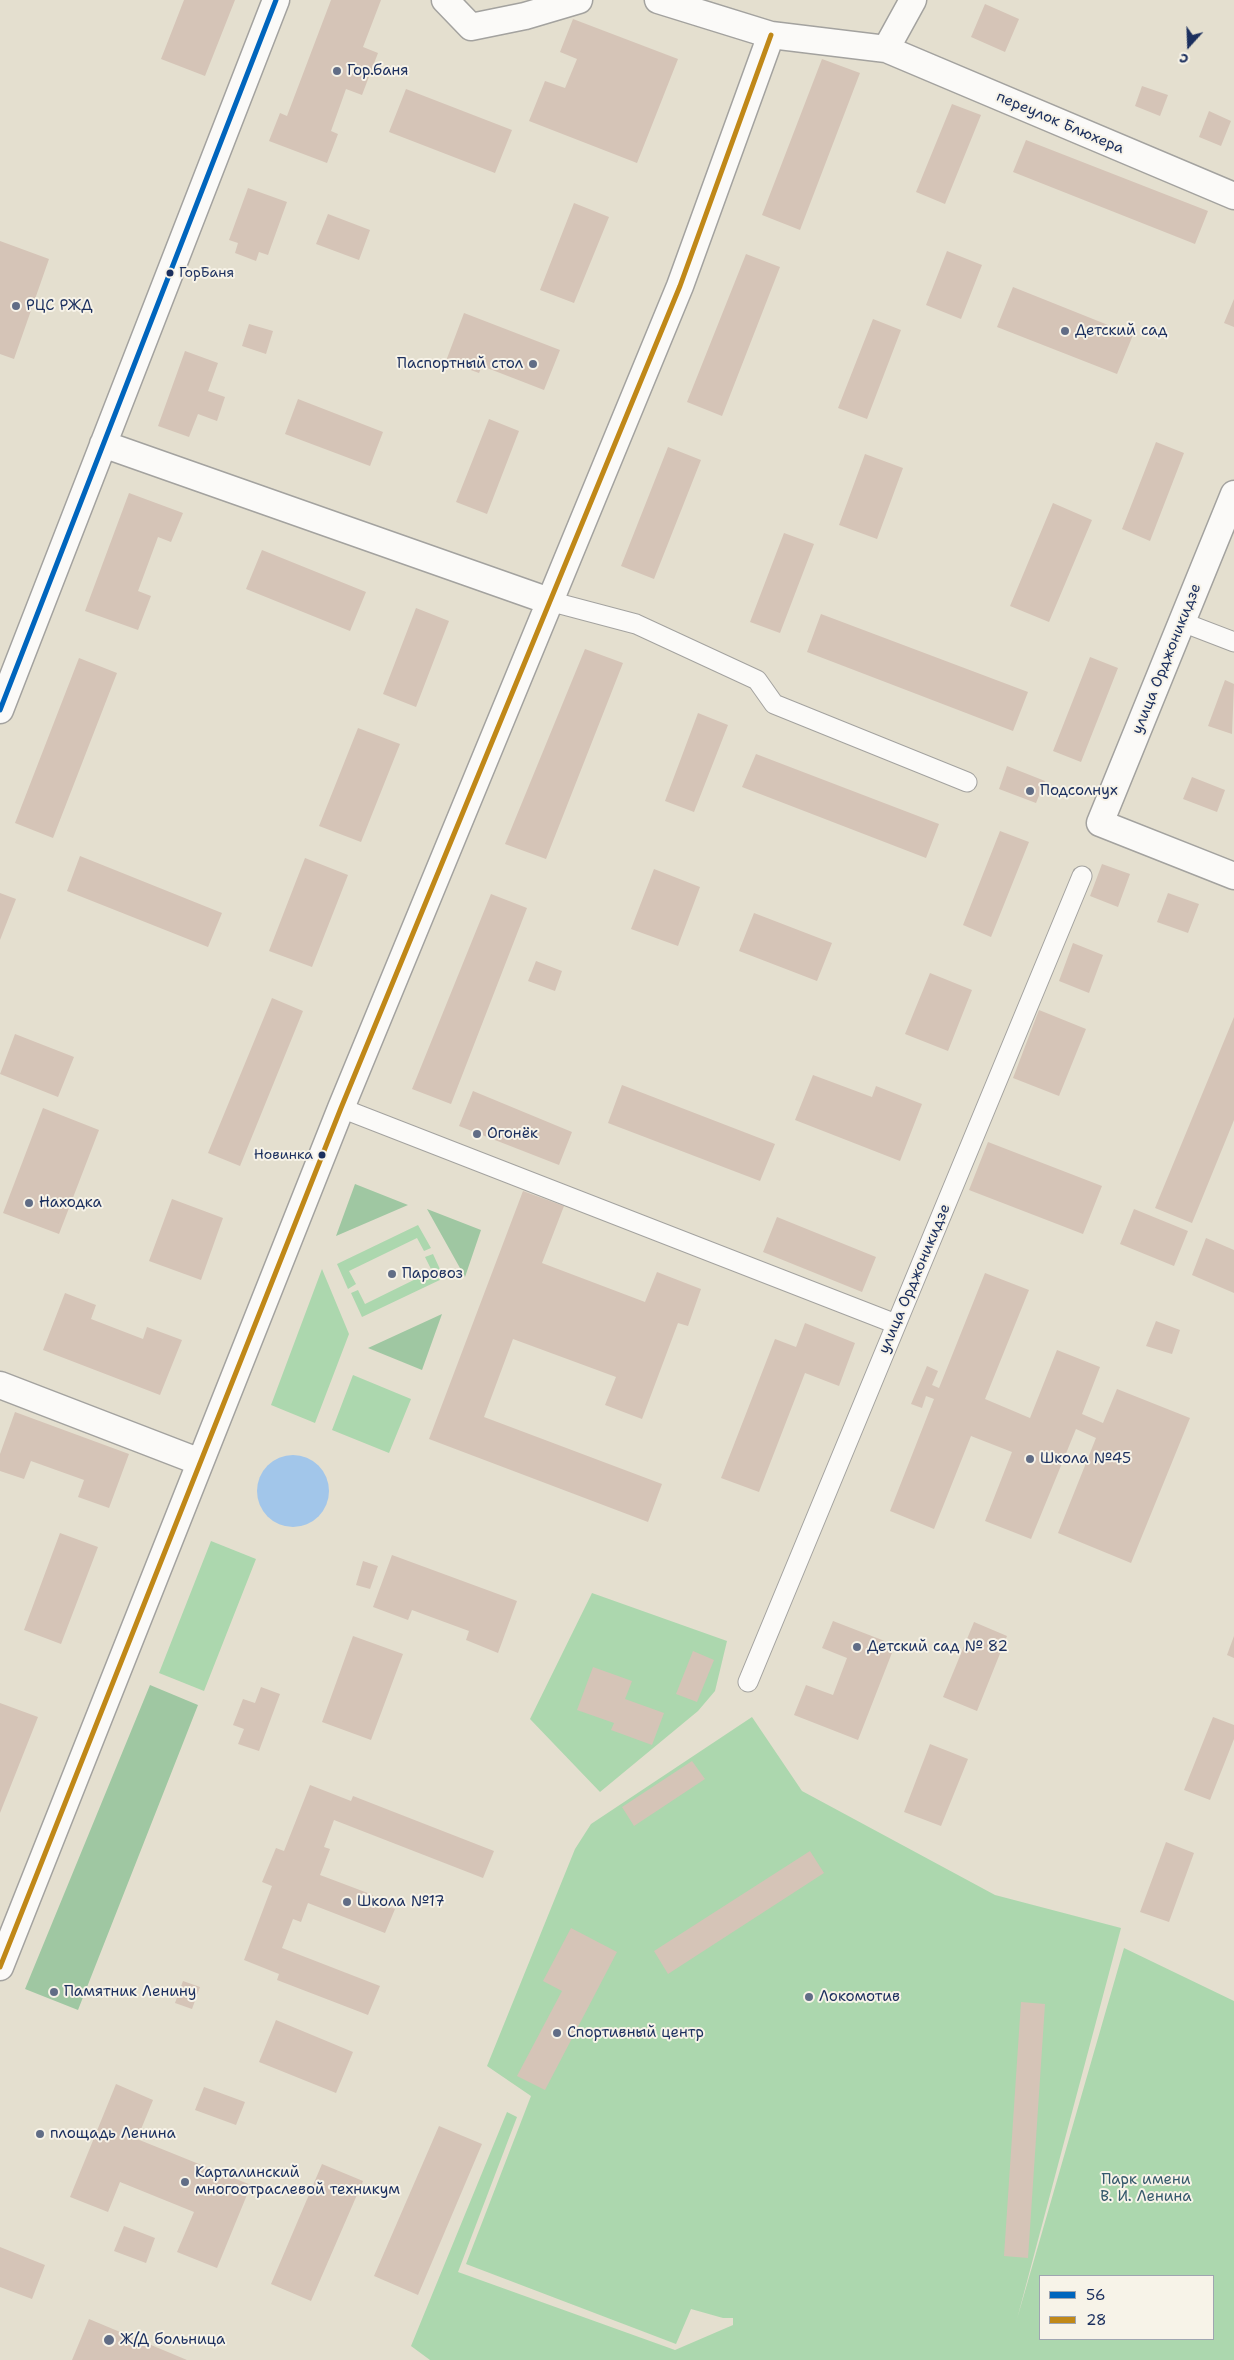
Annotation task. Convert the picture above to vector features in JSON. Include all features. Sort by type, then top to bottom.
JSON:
[{"type":"street","points":[[0,710],[276,0]]},
{"type":"street","points":[[445,0],[471,27],[525,16],[579,0]]},
{"type":"street","name":"переулок Блюхера","points":[[658,0],[771,35],[886,49],[1234,196]]},
{"type":"street","points":[[886,49],[913,0]]},
{"type":"street","points":[[0,1967],[342,1108],[680,286],[771,35]]},
{"type":"street","points":[[104,444],[549,601],[636,624],[757,680],[774,704],[967,782]]},
{"type":"street","name":"улица Орджоникидзе","points":[[1234,494],[1100,824],[1234,876]]},
{"type":"street","points":[[1182,622],[1234,642]]},
{"type":"street","name":"улица Орджоникидзе","points":[[748,1682],[1082,876]]},
{"type":"street","points":[[342,1108],[896,1324]]},
{"type":"street","points":[[0,1385],[200,1462]]},
{"type":"green space","points":[[355,1184],[408,1205],[336,1236]]},
{"type":"green space","points":[[427,1209],[481,1230],[465,1277]]},
{"type":"green space","points":[[418,1225],[431,1248],[424,1251],[417,1238],[349,1271],[356,1284],[348,1289],[337,1264]]},
{"type":"green space","points":[[433,1254],[444,1278],[362,1317],[351,1293],[358,1290],[365,1304],[432,1271],[425,1257]]},
{"type":"green space","points":[[322,1269],[349,1334],[315,1423],[271,1405]]},
{"type":"green space","points":[[442,1314],[422,1370],[368,1348]]},
{"type":"green space","points":[[353,1375],[411,1399],[389,1453],[332,1430]]},
{"type":"green space","points":[[211,1541],[256,1559],[204,1691],[159,1673]]},
{"type":"green space","points":[[592,1593],[727,1641],[715,1691],[698,1711],[600,1792],[530,1719]]},
{"type":"green space","points":[[150,1685],[198,1705],[78,2010],[25,1989]]},
{"type":"green space","name":"Локомотив","points":[[752,1717],[802,1791],[995,1895],[1121,1928],[1017,2319],[1124,1948],[1234,2001],[1234,2360],[430,2360],[411,2346],[507,2112],[517,2117],[458,2272],[675,2350],[733,2325],[733,2318],[723,2318],[691,2309],[676,2344],[466,2264],[531,2096],[487,2066],[575,1849],[591,1824]]},
{"type":"water","points":[[293,1455],[313,1461],[323,1471],[329,1491],[323,1511],[313,1521],[293,1527],[273,1521],[263,1511],[257,1491],[263,1471],[273,1461]]},
{"type":"building","points":[[184,0],[235,0],[205,76],[161,59]]},
{"type":"building","name":"Гор.баня","points":[[331,0],[381,0],[363,47],[378,53],[362,95],[346,89],[331,131],[338,134],[327,163],[269,141],[280,113],[287,116]]},
{"type":"building","points":[[985,4],[1019,19],[1005,52],[971,37]]},
{"type":"building","points":[[573,19],[678,59],[637,163],[529,121],[545,81],[565,88],[577,59],[560,52]]},
{"type":"building","points":[[822,59],[860,73],[800,230],[762,215]]},
{"type":"building","points":[[1142,86],[1168,95],[1160,116],[1135,106]]},
{"type":"building","points":[[406,89],[512,130],[495,173],[389,132]]},
{"type":"building","points":[[952,104],[981,115],[945,204],[916,192]]},
{"type":"building","points":[[1209,111],[1231,121],[1221,146],[1199,137]]},
{"type":"building","points":[[1026,140],[1208,211],[1195,244],[1013,172]]},
{"type":"building","points":[[248,188],[287,202],[268,255],[259,252],[256,261],[235,253],[238,243],[229,240]]},
{"type":"building","points":[[574,203],[609,217],[574,303],[540,290]]},
{"type":"building","points":[[328,214],[370,230],[359,260],[316,244]]},
{"type":"building","name":"РЦС РЖД","points":[[0,241],[49,259],[14,359],[0,354]]},
{"type":"building","points":[[947,251],[982,265],[961,319],[926,305]]},
{"type":"building","points":[[746,254],[780,267],[722,416],[687,402]]},
{"type":"building","name":"Детский сад","points":[[1013,287],[1133,335],[1117,374],[997,327]]},
{"type":"building","points":[[1234,299],[1234,327],[1224,323]]},
{"type":"building","points":[[464,313],[560,350],[544,390],[482,366],[479,373],[446,361]]},
{"type":"building","points":[[873,319],[901,330],[867,419],[838,408]]},
{"type":"building","points":[[249,324],[273,331],[266,354],[242,346]]},
{"type":"building","points":[[185,351],[218,363],[208,391],[225,397],[217,421],[198,414],[189,437],[158,426]]},
{"type":"building","points":[[298,399],[383,432],[370,466],[285,434]]},
{"type":"building","points":[[489,419],[519,431],[487,514],[456,502]]},
{"type":"building","points":[[1156,442],[1184,453],[1150,541],[1122,529]]},
{"type":"building","points":[[668,447],[701,460],[654,579],[621,566]]},
{"type":"building","points":[[865,454],[903,468],[877,539],[839,525]]},
{"type":"building","points":[[129,493],[183,513],[171,542],[158,537],[138,591],[151,596],[138,630],[85,611]]},
{"type":"building","points":[[1053,503],[1092,520],[1049,622],[1010,606]]},
{"type":"building","points":[[784,533],[814,544],[780,633],[750,622]]},
{"type":"building","points":[[262,550],[366,592],[350,631],[246,589]]},
{"type":"building","points":[[416,608],[449,621],[416,707],[383,694]]},
{"type":"building","points":[[821,614],[1028,692],[1013,731],[807,652]]},
{"type":"building","points":[[585,649],[623,663],[546,859],[505,844]]},
{"type":"building","points":[[1090,657],[1118,668],[1081,762],[1053,751]]},
{"type":"building","points":[[79,658],[117,673],[53,838],[15,823]]},
{"type":"building","points":[[1225,680],[1234,684],[1232,734],[1208,726]]},
{"type":"building","points":[[698,713],[728,725],[694,812],[665,801]]},
{"type":"building","points":[[358,728],[400,744],[361,842],[319,826]]},
{"type":"building","points":[[756,754],[939,824],[926,858],[742,787]]},
{"type":"building","points":[[1007,766],[1045,781],[1036,803],[999,789]]},
{"type":"building","points":[[1192,777],[1225,790],[1217,812],[1183,799]]},
{"type":"building","points":[[1000,831],[1029,842],[991,937],[963,925]]},
{"type":"building","points":[[80,856],[222,913],[208,947],[67,891]]},
{"type":"building","points":[[305,858],[348,875],[312,967],[269,951]]},
{"type":"building","points":[[1102,864],[1130,874],[1118,907],[1090,896]]},
{"type":"building","points":[[654,869],[700,887],[678,946],[631,929]]},
{"type":"building","points":[[0,893],[16,899],[0,940]]},
{"type":"building","points":[[1168,893],[1199,904],[1188,933],[1157,922]]},
{"type":"building","points":[[491,894],[527,908],[451,1104],[412,1089]]},
{"type":"building","points":[[754,913],[832,943],[817,981],[739,951]]},
{"type":"building","points":[[1073,943],[1103,955],[1089,993],[1059,981]]},
{"type":"building","points":[[536,961],[562,971],[555,991],[528,981]]},
{"type":"building","points":[[930,973],[972,990],[948,1051],[905,1034]]},
{"type":"building","points":[[272,998],[303,1011],[240,1166],[208,1153]]},
{"type":"building","points":[[1039,1010],[1086,1029],[1059,1096],[1013,1078]]},
{"type":"building","points":[[1234,1017],[1234,1120],[1192,1223],[1155,1208]]},
{"type":"building","points":[[15,1034],[74,1057],[58,1097],[0,1074]]},
{"type":"building","points":[[813,1075],[872,1097],[876,1086],[922,1104],[900,1161],[795,1120]]},
{"type":"building","points":[[622,1085],[775,1144],[760,1181],[608,1123]]},
{"type":"building","points":[[473,1091],[572,1132],[559,1165],[459,1126]]},
{"type":"building","points":[[43,1108],[99,1130],[59,1234],[3,1213]]},
{"type":"building","points":[[988,1142],[1102,1186],[1083,1234],[969,1190]]},
{"type":"building","points":[[523,1191],[564,1206],[542,1263],[645,1302],[657,1272],[701,1289],[688,1326],[678,1323],[642,1419],[605,1405],[616,1377],[513,1339],[484,1417],[662,1484],[648,1522],[429,1439]]},
{"type":"building","points":[[172,1199],[223,1218],[201,1280],[149,1261]]},
{"type":"building","points":[[1134,1209],[1188,1231],[1174,1266],[1120,1244]]},
{"type":"building","points":[[777,1217],[876,1257],[862,1292],[763,1252]]},
{"type":"building","points":[[1206,1238],[1234,1250],[1234,1293],[1192,1275]]},
{"type":"building","points":[[985,1273],[1029,1290],[985,1399],[1030,1418],[1057,1350],[1100,1367],[1082,1414],[1103,1423],[1117,1389],[1190,1418],[1131,1563],[1058,1533],[1096,1438],[1076,1429],[1031,1539],[985,1521],[1012,1452],[971,1436],[934,1529],[890,1511],[934,1399],[926,1396],[922,1408],[911,1404],[927,1366],[938,1371],[932,1385],[939,1388]]},
{"type":"building","points":[[65,1293],[96,1305],[91,1319],[143,1339],[147,1327],[182,1340],[160,1395],[43,1350]]},
{"type":"building","points":[[1156,1321],[1180,1330],[1172,1354],[1146,1346]]},
{"type":"building","points":[[805,1323],[855,1343],[839,1386],[805,1373],[759,1492],[721,1478],[775,1339],[796,1347]]},
{"type":"building","points":[[15,1412],[129,1454],[109,1508],[78,1497],[84,1480],[31,1461],[24,1479],[0,1471],[0,1454]]},
{"type":"building","points":[[60,1533],[98,1547],[61,1644],[24,1630]]},
{"type":"building","points":[[392,1555],[517,1601],[498,1653],[466,1640],[469,1631],[412,1610],[408,1620],[373,1607]]},
{"type":"building","points":[[363,1561],[378,1566],[370,1589],[356,1585]]},
{"type":"building","points":[[833,1621],[895,1645],[858,1740],[794,1715],[806,1685],[833,1695],[847,1658],[822,1648]]},
{"type":"building","points":[[974,1622],[1007,1636],[977,1711],[943,1697]]},
{"type":"building","points":[[353,1636],[403,1654],[371,1740],[322,1722]]},
{"type":"building","points":[[1234,1636],[1234,1658],[1227,1655]]},
{"type":"building","points":[[693,1651],[714,1660],[697,1702],[676,1694]]},
{"type":"building","points":[[593,1667],[632,1681],[625,1699],[664,1713],[652,1745],[611,1730],[614,1723],[577,1710]]},
{"type":"building","points":[[261,1687],[280,1694],[259,1751],[238,1744],[244,1729],[233,1725],[243,1699],[255,1703]]},
{"type":"building","points":[[0,1703],[38,1717],[0,1813]]},
{"type":"building","points":[[1213,1717],[1234,1725],[1234,1739],[1210,1800],[1184,1790]]},
{"type":"building","points":[[930,1744],[968,1759],[941,1826],[904,1812]]},
{"type":"building","points":[[692,1761],[705,1779],[634,1826],[622,1807]]},
{"type":"building","points":[[310,1785],[351,1801],[353,1796],[494,1851],[483,1878],[334,1820],[324,1847],[330,1849],[320,1875],[373,1895],[371,1899],[395,1909],[385,1933],[308,1903],[301,1922],[293,1919],[282,1948],[380,1986],[368,2015],[277,1980],[279,1974],[244,1960],[272,1886],[262,1882],[276,1848],[284,1851]]},
{"type":"building","points":[[1166,1842],[1194,1853],[1169,1922],[1140,1912]]},
{"type":"building","points":[[810,1851],[824,1873],[668,1974],[654,1951]]},
{"type":"building","name":"Спортивный центр","points":[[571,1928],[617,1952],[545,2090],[517,2076],[562,1991],[543,1981]]},
{"type":"building","points":[[183,1981],[200,1987],[192,2009],[175,2003]]},
{"type":"building","points":[[1021,2002],[1045,2004],[1028,2258],[1004,2256]]},
{"type":"building","points":[[276,2020],[353,2052],[336,2093],[259,2062]]},
{"type":"building","points":[[116,2084],[153,2100],[137,2139],[251,2185],[217,2268],[177,2252],[194,2212],[120,2182],[108,2212],[70,2197]]},
{"type":"building","points":[[204,2087],[245,2102],[236,2125],[195,2110]]},
{"type":"building","points":[[439,2126],[482,2144],[418,2295],[374,2276]]},
{"type":"building","points":[[322,2164],[363,2181],[311,2301],[271,2284]]},
{"type":"building","points":[[124,2226],[155,2238],[146,2263],[114,2251]]},
{"type":"building","points":[[0,2247],[45,2265],[32,2299],[0,2287]]},
{"type":"building","name":"Ж/Д больница","points":[[89,2319],[187,2360],[72,2360]]},
{"type":"transit line","name":"56","points":[[0,710],[276,0]]},
{"type":"transit line","name":"28","points":[[0,1967],[341,1108],[680,286],[771,35]]},
{"type":"place","name":"Гор.баня","points":[[337,71]]},
{"type":"place","name":"ГорБаня","points":[[170,273]]},
{"type":"place","name":"РЦС РЖД","points":[[16,306]]},
{"type":"place","name":"Детский сад","points":[[1065,331]]},
{"type":"place","name":"Паспортный стол","points":[[533,364]]},
{"type":"place","name":"Подсолнух","points":[[1030,791]]},
{"type":"place","name":"Огонёк","points":[[477,1134]]},
{"type":"place","name":"Новинка","points":[[322,1155]]},
{"type":"place","name":"Находка","points":[[29,1203]]},
{"type":"place","name":"Паровоз","points":[[392,1274]]},
{"type":"place","name":"Школа №45","points":[[1030,1459]]},
{"type":"place","name":"Детский сад № 82","points":[[857,1647]]},
{"type":"place","name":"Школа №17","points":[[347,1902]]},
{"type":"place","name":"Памятник Ленину","points":[[54,1992]]},
{"type":"place","name":"Локомотив","points":[[809,1997]]},
{"type":"place","name":"Спортивный центр","points":[[557,2033]]},
{"type":"place","name":"площадь Ленина","points":[[40,2134]]},
{"type":"place","name":"Карталинский многоотраслевой техникум","points":[[185,2182]]},
{"type":"place","name":"Ж/Д больница","points":[[109,2340]]},
{"type":"park label","name":"Парк имени В. И. Ленина","points":[[1146,2188]]}]
